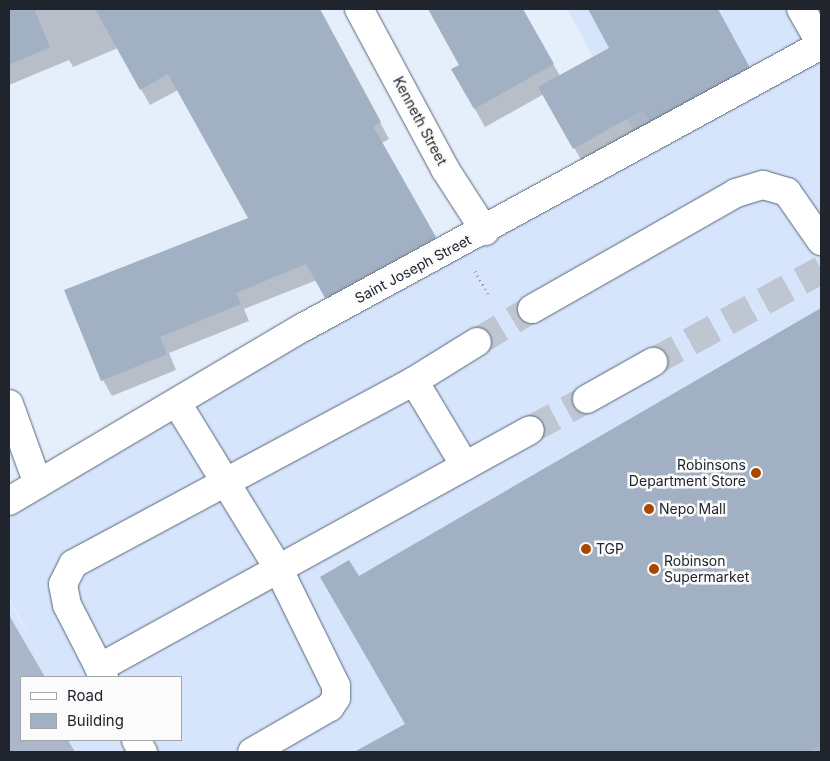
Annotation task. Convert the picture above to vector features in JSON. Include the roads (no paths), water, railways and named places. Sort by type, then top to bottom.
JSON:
[{"type":"street","name":"Kenneth Street","points":[[360,9],[445,169],[485,231]]},
{"type":"street","points":[[801,9],[821,45],[821,63]]},
{"type":"street","name":"Saint Joseph Street","points":[[9,501],[302,328],[485,231],[821,45]]},
{"type":"street","points":[[532,309],[736,193],[762,185],[787,192],[821,241]]},
{"type":"street","points":[[477,342],[414,381],[73,564],[63,584],[67,605],[102,673],[278,568],[530,430]]},
{"type":"street","points":[[587,399],[653,362]]},
{"type":"street","points":[[414,381],[466,466]]},
{"type":"street","points":[[177,403],[224,483],[278,568],[336,686],[336,698],[330,707],[252,752]]},
{"type":"street","points":[[9,404],[38,484]]},
{"type":"street","points":[[137,741],[143,752]]},
{"type":"tunnel","points":[[653,362],[821,270]]},
{"type":"tunnel","points":[[477,342],[532,309]]},
{"type":"tunnel","points":[[530,430],[587,399]]},
{"type":"place","name":"Robinsons Department Store","points":[[756,473]]},
{"type":"place","name":"Nepo Mall","points":[[649,509]]},
{"type":"place","name":"TGP","points":[[586,549]]},
{"type":"place","name":"Robinson Supermarket","points":[[654,569]]}]
